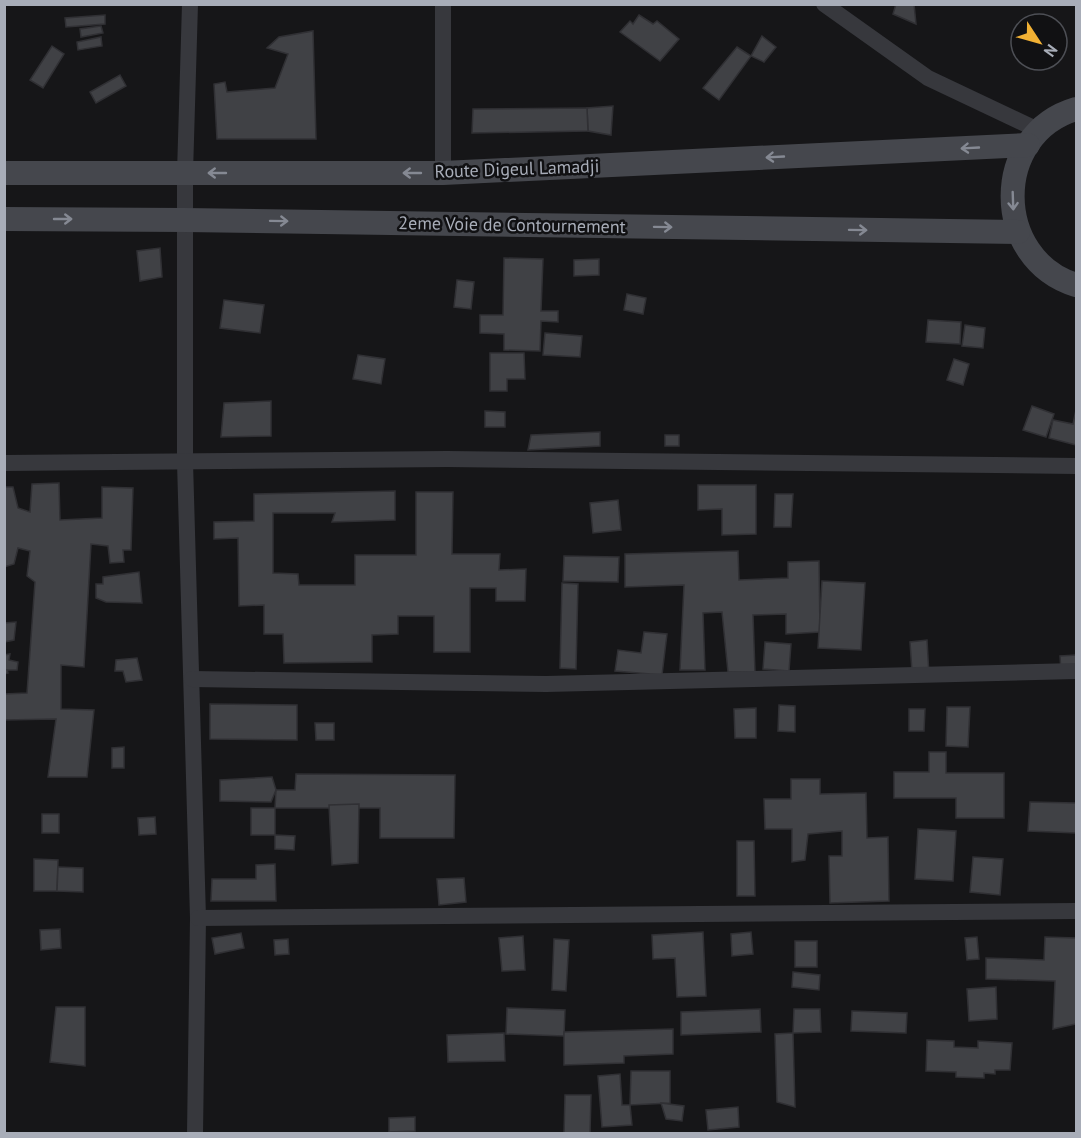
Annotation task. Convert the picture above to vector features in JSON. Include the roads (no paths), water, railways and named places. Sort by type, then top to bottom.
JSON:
[{"type":"main road","points":[[1077,109],[1054,119],[1034,138],[1019,161],[1012,196],[1013,215],[1018,232],[1027,248],[1038,263],[1052,274],[1077,285]]},
{"type":"main road","name":"Route Digeul Lamadji","points":[[4,172],[443,173],[1034,138]]},
{"type":"main road","name":"2eme Voie de Contournement","points":[[4,219],[1018,232]]},
{"type":"street","points":[[190,4],[185,173],[185,462],[198,918],[195,1134]]},
{"type":"street","points":[[443,4],[443,173]]},
{"type":"street","points":[[824,4],[928,78],[1034,138]]},
{"type":"street","points":[[4,463],[447,459],[1077,466]]},
{"type":"street","points":[[192,679],[546,684],[1077,671]]},
{"type":"street","points":[[198,918],[1077,911]]}]
